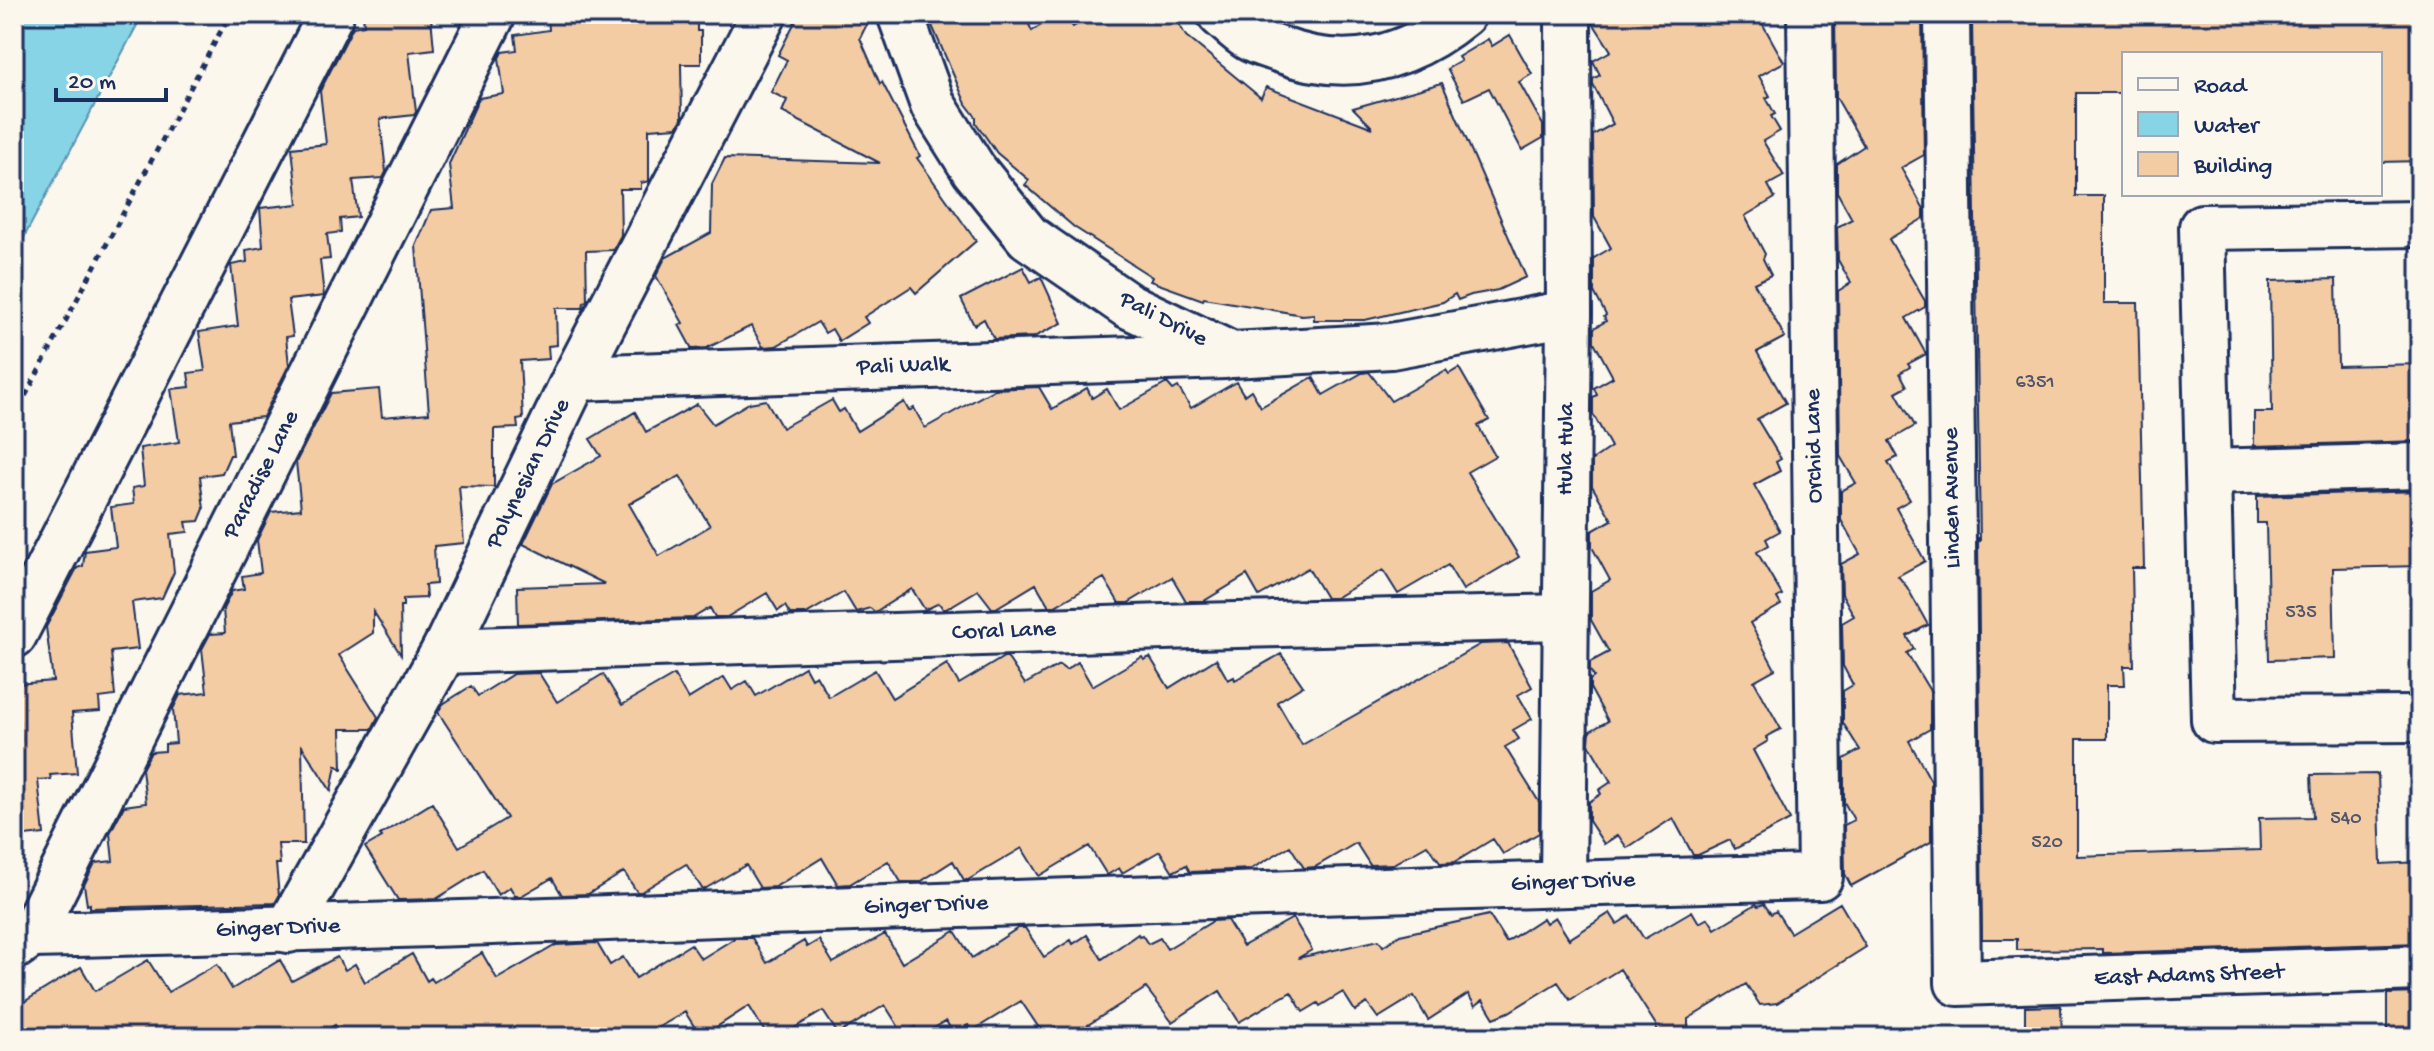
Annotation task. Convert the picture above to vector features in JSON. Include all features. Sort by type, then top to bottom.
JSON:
[{"type":"street","points":[[14,635],[331,14]]},
{"type":"street","name":"Paradise Lane","points":[[22,941],[493,14]]},
{"type":"street","name":"Polynesian Drive","points":[[288,930],[444,651],[575,378],[764,14]]},
{"type":"street","name":"Pali Drive","points":[[900,14],[933,105],[974,170],[1028,237],[1127,305],[1232,355],[1391,346],[1569,313]]},
{"type":"street","points":[[1220,14],[1249,38],[1306,60],[1373,61],[1406,50],[1463,14]]},
{"type":"street","name":"Hula Hula","points":[[1563,883],[1569,313],[1568,14]]},
{"type":"street","name":"Orchid Lane","points":[[1810,14],[1820,877]]},
{"type":"street","name":"Linden Avenue","points":[[1947,14],[1958,983]]},
{"type":"street","points":[[2420,224],[2202,227],[2214,720],[2420,719]]},
{"type":"street","name":"Pali Walk","points":[[575,378],[1232,355]]},
{"type":"street","points":[[2208,472],[2420,466]]},
{"type":"street","name":"Coral Lane","points":[[444,651],[1564,617]]},
{"type":"street","name":"Ginger Drive","points":[[22,941],[1563,883],[1820,877]]},
{"type":"street","name":"East Adams Street","points":[[1958,983],[2420,968]]},
{"type":"path","points":[[14,417],[230,14]]},
{"type":"water","points":[[14,14],[143,14],[14,256]]},
{"type":"building","points":[[363,14],[427,14],[431,17],[434,49],[409,52],[416,112],[414,115],[380,119],[386,172],[383,178],[353,180],[358,217],[340,219],[341,232],[327,234],[330,259],[320,260],[324,296],[288,300],[293,336],[286,337],[289,365],[263,417],[229,421],[233,455],[230,455],[222,473],[200,476],[204,509],[199,521],[186,522],[188,532],[170,534],[174,572],[162,598],[132,602],[138,649],[111,652],[115,696],[99,698],[100,711],[72,713],[77,773],[50,775],[51,779],[38,780],[44,834],[14,837],[14,742],[21,741],[16,684],[53,681],[46,627],[77,568],[83,566],[85,551],[116,547],[111,507],[134,504],[132,488],[144,486],[140,448],[179,442],[171,389],[190,387],[188,373],[205,371],[199,332],[238,326],[231,265],[247,262],[246,250],[263,247],[260,208],[298,204],[292,148],[326,144],[320,91],[353,27],[364,25]]},
{"type":"building","points":[[548,14],[697,14],[697,31],[701,31],[701,64],[681,64],[682,119],[677,127],[649,129],[649,181],[641,183],[641,189],[620,189],[621,235],[613,250],[586,251],[587,301],[583,308],[556,308],[557,345],[548,346],[549,359],[520,361],[523,419],[517,420],[518,428],[494,429],[494,487],[459,486],[464,543],[434,546],[436,584],[425,585],[426,598],[403,599],[403,606],[400,606],[401,655],[373,611],[373,633],[339,655],[378,717],[372,729],[341,729],[342,769],[336,765],[331,791],[302,746],[304,844],[278,844],[279,896],[275,903],[90,908],[84,885],[95,863],[113,861],[110,833],[124,806],[146,803],[142,769],[151,752],[165,751],[165,744],[176,743],[173,709],[180,695],[207,692],[202,649],[210,634],[225,633],[223,609],[232,591],[244,589],[242,576],[261,573],[257,540],[271,512],[301,509],[296,462],[331,393],[379,389],[382,417],[429,413],[416,246],[431,210],[454,208],[449,164],[479,98],[504,94],[499,58],[502,52],[517,50],[515,35],[549,30]]},
{"type":"building","points":[[799,14],[872,14],[860,38],[880,84],[882,82],[920,156],[917,158],[976,241],[916,293],[911,287],[864,317],[868,323],[839,341],[832,329],[825,333],[818,322],[776,346],[763,347],[751,326],[707,348],[692,349],[679,325],[683,323],[656,276],[665,258],[711,233],[712,184],[725,158],[880,163],[782,112],[787,100],[771,92],[787,60],[778,55]]},
{"type":"building","points":[[927,14],[1024,14],[1032,31],[1058,14],[1064,14],[1073,27],[1094,14],[1173,14],[1186,36],[1261,98],[1266,87],[1373,128],[1353,108],[1442,83],[1526,277],[1498,290],[1458,300],[1455,294],[1443,302],[1365,320],[1314,320],[1314,314],[1302,315],[1203,300],[1150,281],[1152,277],[1074,227],[1025,185],[1029,180],[997,153],[966,104]]},
{"type":"building","points":[[1593,14],[1757,14],[1784,62],[1759,76],[1770,96],[1766,98],[1775,114],[1771,116],[1780,131],[1763,141],[1784,176],[1768,185],[1775,198],[1745,216],[1765,254],[1763,259],[1771,275],[1754,283],[1785,337],[1757,352],[1786,403],[1757,419],[1781,459],[1776,462],[1780,471],[1754,485],[1780,531],[1766,539],[1769,545],[1757,552],[1782,595],[1777,598],[1781,605],[1750,623],[1775,669],[1754,681],[1781,729],[1766,737],[1768,741],[1753,750],[1790,820],[1735,849],[1730,840],[1698,855],[1693,855],[1673,818],[1627,848],[1618,835],[1604,844],[1589,821],[1589,802],[1611,782],[1589,744],[1590,731],[1608,721],[1590,688],[1590,680],[1594,677],[1590,662],[1609,652],[1591,620],[1591,591],[1610,580],[1592,547],[1592,531],[1612,520],[1592,486],[1592,460],[1611,447],[1593,414],[1593,397],[1597,395],[1594,388],[1613,377],[1594,342],[1594,328],[1606,321],[1606,315],[1594,292],[1594,258],[1611,248],[1594,217],[1593,135],[1613,124],[1593,85],[1593,79],[1600,75],[1593,61],[1611,51],[1593,23]]},
{"type":"building","points":[[1835,14],[1922,14],[1924,155],[1901,168],[1924,209],[1924,218],[1889,239],[1925,301],[1925,307],[1906,318],[1926,354],[1908,364],[1910,367],[1900,373],[1907,386],[1896,392],[1915,426],[1889,441],[1898,457],[1888,462],[1910,500],[1896,508],[1925,561],[1898,576],[1928,625],[1907,636],[1914,649],[1907,653],[1930,691],[1930,729],[1909,741],[1931,781],[1931,842],[1851,886],[1845,874],[1844,825],[1854,820],[1844,802],[1844,759],[1860,750],[1843,723],[1843,691],[1853,685],[1843,666],[1842,623],[1854,616],[1842,594],[1841,564],[1860,554],[1841,520],[1841,491],[1856,483],[1840,456],[1838,291],[1851,283],[1838,260],[1837,227],[1852,219],[1837,192],[1837,164],[1864,146],[1836,97]]},
{"type":"building","points":[[1984,14],[2420,14],[2420,161],[2382,162],[2382,52],[2122,52],[2122,93],[2076,93],[2076,196],[2104,196],[2104,303],[2138,303],[2144,568],[2132,568],[2134,666],[2124,666],[2125,685],[2107,685],[2107,739],[2077,739],[2077,856],[2260,850],[2259,818],[2313,817],[2311,775],[2378,774],[2381,864],[2420,862],[2420,943],[2103,953],[2103,949],[2017,950],[2017,939],[1982,939],[1972,19],[1984,19]]},
{"type":"building","points":[[1510,35],[1532,74],[1519,82],[1543,125],[1543,138],[1522,150],[1489,88],[1464,100],[1447,69],[1461,61],[1458,57],[1488,39],[1492,46]]},
{"type":"building","points":[[1023,267],[1031,282],[1041,277],[1062,323],[1034,337],[994,339],[984,319],[974,325],[961,299]]},
{"type":"building","points":[[2336,279],[2338,366],[2420,364],[2420,441],[2254,446],[2254,412],[2272,412],[2270,281]]},
{"type":"building","points":[[1459,368],[1489,420],[1478,426],[1495,456],[1467,472],[1519,557],[1463,590],[1448,565],[1398,594],[1383,570],[1335,598],[1326,598],[1308,568],[1259,596],[1247,575],[1204,601],[1186,601],[1172,577],[1128,603],[1119,603],[1104,578],[1055,606],[1049,606],[1036,584],[996,608],[992,608],[978,590],[946,609],[939,603],[925,610],[912,589],[875,612],[870,608],[856,612],[844,592],[806,614],[790,614],[785,606],[778,611],[767,593],[727,617],[715,617],[710,608],[693,618],[518,624],[517,587],[605,584],[523,544],[552,484],[601,456],[590,439],[635,412],[646,432],[697,404],[713,424],[749,403],[766,400],[782,428],[832,400],[839,412],[844,409],[857,431],[904,402],[909,411],[914,408],[925,428],[995,389],[1039,387],[1052,409],[1087,388],[1092,398],[1107,389],[1119,410],[1167,383],[1173,390],[1178,387],[1191,408],[1236,382],[1244,395],[1251,390],[1261,407],[1313,377],[1323,395],[1369,372],[1391,401],[1446,370],[1449,374]],"holes":[[[680,476],[710,526],[659,556],[629,504]]]},
{"type":"building","points":[[2420,491],[2420,566],[2333,568],[2335,658],[2269,660],[2266,523],[2257,523],[2257,496]]},
{"type":"building","points":[[1508,643],[1532,687],[1518,695],[1532,719],[1513,730],[1519,739],[1505,747],[1539,802],[1539,833],[1503,854],[1493,839],[1455,862],[1441,863],[1427,845],[1393,864],[1370,865],[1356,843],[1315,867],[1304,868],[1290,846],[1251,869],[1190,872],[1186,865],[1173,872],[1160,851],[1122,873],[1119,868],[1107,875],[1089,846],[1039,876],[1022,848],[968,880],[964,880],[953,861],[920,882],[901,882],[888,861],[850,884],[838,885],[822,858],[775,887],[760,888],[746,865],[703,890],[686,864],[641,892],[637,892],[624,872],[588,894],[562,895],[552,878],[521,896],[515,896],[510,887],[498,895],[483,870],[436,899],[398,900],[365,847],[432,803],[459,847],[507,818],[438,712],[443,704],[471,686],[478,696],[513,674],[539,673],[557,702],[603,674],[622,705],[674,675],[688,699],[724,677],[732,690],[747,681],[756,696],[805,667],[811,678],[816,675],[829,697],[875,670],[892,698],[947,664],[959,684],[1004,657],[1025,684],[1059,665],[1066,670],[1078,662],[1092,686],[1142,657],[1144,660],[1150,657],[1169,688],[1216,659],[1228,680],[1234,677],[1235,680],[1281,654],[1303,686],[1277,702],[1302,745],[1481,644]]},
{"type":"building","points":[[1840,903],[1866,947],[1777,1003],[1760,1005],[1746,984],[1688,1019],[1688,1037],[1656,1037],[1656,1025],[1620,969],[1570,1000],[1558,982],[1494,1018],[1483,1000],[1475,1006],[1468,994],[1428,1020],[1414,996],[1378,1018],[1367,1003],[1355,1011],[1343,992],[1303,1012],[1291,992],[1239,1022],[1220,991],[1172,1022],[1146,988],[1080,1030],[1080,1037],[1045,1037],[1021,1001],[972,1031],[968,1025],[953,1033],[946,1021],[921,1036],[915,1027],[903,1034],[885,1005],[838,1034],[823,1011],[779,1037],[768,1037],[749,1006],[701,1037],[685,1012],[642,1037],[613,1037],[607,1027],[589,1037],[342,1037],[335,1025],[315,1037],[14,1037],[14,1008],[81,967],[95,991],[148,960],[168,992],[217,964],[232,989],[280,960],[292,981],[337,957],[345,970],[355,964],[365,982],[412,954],[427,981],[431,978],[434,982],[482,953],[497,979],[556,945],[597,943],[610,965],[623,957],[636,978],[691,944],[701,959],[735,938],[752,938],[767,963],[804,941],[807,947],[819,940],[833,963],[885,934],[902,963],[955,931],[972,958],[1018,928],[1025,928],[1044,957],[1071,940],[1073,944],[1087,935],[1102,959],[1138,934],[1148,944],[1160,938],[1167,949],[1213,921],[1227,920],[1243,946],[1293,918],[1312,950],[1298,958],[1379,940],[1383,946],[1400,935],[1489,915],[1506,942],[1543,918],[1546,923],[1555,917],[1569,939],[1610,913],[1617,924],[1630,916],[1644,939],[1692,911],[1699,923],[1708,918],[1715,929],[1756,904],[1764,904],[1771,914],[1776,911],[1790,933]]},
{"type":"building","points":[[2420,993],[2420,1037],[2387,1037],[2387,994]]},
{"type":"building","points":[[2061,1006],[2062,1037],[2025,1037],[2025,1007]]}]
